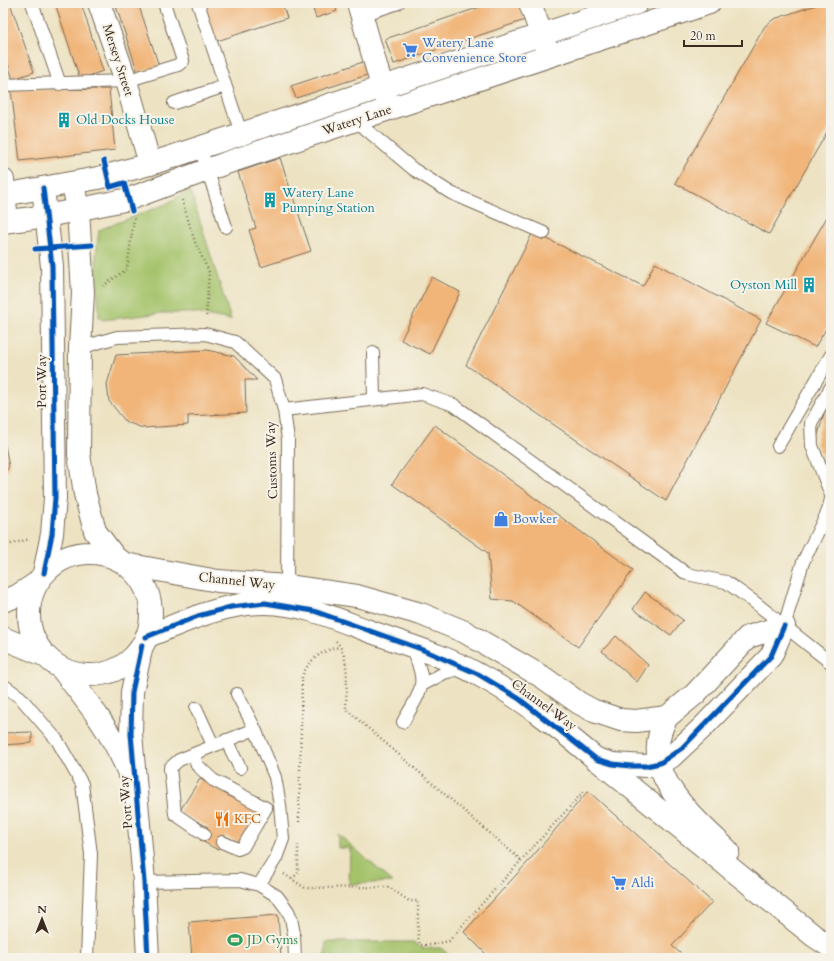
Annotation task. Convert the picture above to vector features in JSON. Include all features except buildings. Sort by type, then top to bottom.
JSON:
[{"type":"main road","name":"Mersey Street","points":[[100,3],[126,81],[150,164]]},
{"type":"main road","points":[[530,3],[546,45]]},
{"type":"main road","name":"Watery Lane","points":[[5,222],[78,210],[131,205],[178,182],[208,170],[390,109],[546,45],[637,3]]},
{"type":"main road","name":"Watery Lane","points":[[3,194],[73,183],[150,164],[382,86],[709,3]]},
{"type":"main road","points":[[360,9],[390,109]]},
{"type":"main road","points":[[3,180],[5,222]]},
{"type":"main road","points":[[3,638],[80,674],[101,674],[120,667],[136,654],[144,641],[151,618],[149,600],[143,584],[133,570],[120,561],[95,531],[85,494],[79,454],[80,348],[83,293],[78,210],[73,183]]},
{"type":"main road","name":"Port Way","points":[[40,578],[52,534],[55,498],[52,266],[43,188]]},
{"type":"main road","points":[[3,601],[17,596],[62,559],[78,554],[96,553],[120,561]]},
{"type":"main road","name":"Channel Way","points":[[120,561],[218,581],[287,586],[357,596],[421,614],[465,632],[544,678],[579,703],[608,717],[636,721],[667,717]]},
{"type":"main road","points":[[40,578],[30,600],[28,618],[33,638],[53,661]]},
{"type":"main road","name":"Channel Way","points":[[144,641],[198,616],[231,607],[264,603],[314,611],[408,645],[478,674],[518,698],[596,759],[613,764],[646,766],[660,763],[682,748],[771,656],[784,626]]},
{"type":"main road","points":[[784,626],[748,637],[695,694],[667,717],[660,734],[658,749],[660,763],[667,785],[680,803],[823,941]]},
{"type":"main road","name":"Port Way","points":[[144,641],[132,692],[131,734],[144,882],[148,958]]},
{"type":"main road","name":"Port Way","points":[[53,661],[100,717],[118,747],[137,790]]},
{"type":"main road","points":[[596,759],[823,941]]},
{"type":"lane","points":[[32,3],[60,84]]},
{"type":"lane","points":[[3,85],[126,81],[178,65],[183,61],[164,3]]},
{"type":"lane","points":[[198,3],[249,156]]},
{"type":"lane","points":[[360,9],[398,3]]},
{"type":"lane","points":[[174,104],[225,86]]},
{"type":"lane","points":[[356,120],[413,169],[450,193],[544,233]]},
{"type":"lane","points":[[200,147],[226,227]]},
{"type":"lane","name":"Customs Way","points":[[80,348],[116,337],[205,334],[235,342],[275,379],[284,410],[288,440],[287,586]]},
{"type":"lane","points":[[373,353],[374,399]]},
{"type":"lane","points":[[778,446],[831,355]]},
{"type":"lane","points":[[831,387],[811,423],[812,446],[831,495]]},
{"type":"lane","points":[[284,410],[422,394],[454,405],[687,574],[726,582],[753,601],[831,663]]},
{"type":"lane","points":[[784,626],[803,562],[828,511],[831,498]]},
{"type":"lane","points":[[403,722],[422,685],[420,666],[408,645]]},
{"type":"lane","points":[[422,685],[444,673],[464,668]]},
{"type":"lane","points":[[3,685],[20,697],[57,740],[82,784],[91,854],[87,958]]},
{"type":"lane","points":[[237,694],[255,729],[275,777],[280,805],[283,839],[271,865],[259,885]]},
{"type":"lane","points":[[196,708],[213,745]]},
{"type":"lane","points":[[204,834],[175,814],[170,768],[178,760],[255,729]]},
{"type":"lane","points":[[226,740],[240,768]]},
{"type":"lane","points":[[194,754],[197,765],[213,780],[266,808],[243,847],[238,849],[222,842]]},
{"type":"lane","points":[[144,882],[240,880],[259,885],[277,896],[282,901],[290,915],[294,934],[294,958]]},
{"type":"path","points":[[178,182],[195,242],[209,272],[205,334]]},
{"type":"path","points":[[83,293],[105,285],[126,269],[135,220],[131,205]]},
{"type":"path","points":[[3,546],[52,534]]},
{"type":"path","points":[[332,637],[341,647],[345,656],[346,709],[521,860]]},
{"type":"path","points":[[299,826],[302,678],[305,670],[315,658],[328,649],[341,647]]},
{"type":"path","points":[[271,865],[305,888],[388,887],[409,901],[418,901],[418,937],[420,945],[449,942],[468,918],[584,790]]},
{"type":"path","points":[[292,879],[298,873],[298,842]]},
{"type":"green space","points":[[190,189],[231,320],[195,313],[163,313],[103,320],[99,317],[96,255],[99,230],[166,204]]},
{"type":"green space","points":[[338,834],[393,882],[349,884],[350,848],[338,848]]},
{"type":"green space","points":[[326,942],[412,942],[422,948],[441,948],[452,958],[308,958],[308,956],[325,956]]},
{"type":"cycle path","points":[[104,161],[110,187],[124,183],[132,211]]},
{"type":"cycle path","points":[[43,188],[52,266],[55,498],[52,534],[44,573]]},
{"type":"cycle path","points":[[35,249],[92,245]]},
{"type":"cycle path","points":[[146,637],[198,616],[231,607],[265,603],[314,611],[421,649],[478,674],[518,698],[596,759],[613,764],[646,766],[660,763],[682,748],[771,656],[784,626]]},
{"type":"cycle path","points":[[142,645],[132,692],[131,734],[144,882],[148,958]]},
{"type":"place","name":"Watery Lane Convenience Store","points":[[410,50]]},
{"type":"place","name":"Old Docks House","points":[[64,120]]},
{"type":"place","name":"Watery Lane Pumping Station","points":[[270,200]]},
{"type":"place","name":"Oyston Mill","points":[[809,285]]},
{"type":"place","name":"Bowker","points":[[501,519]]},
{"type":"place","name":"KFC","points":[[222,819]]},
{"type":"place","name":"Aldi","points":[[619,883]]},
{"type":"place","name":"JD Gyms","points":[[235,940]]}]
